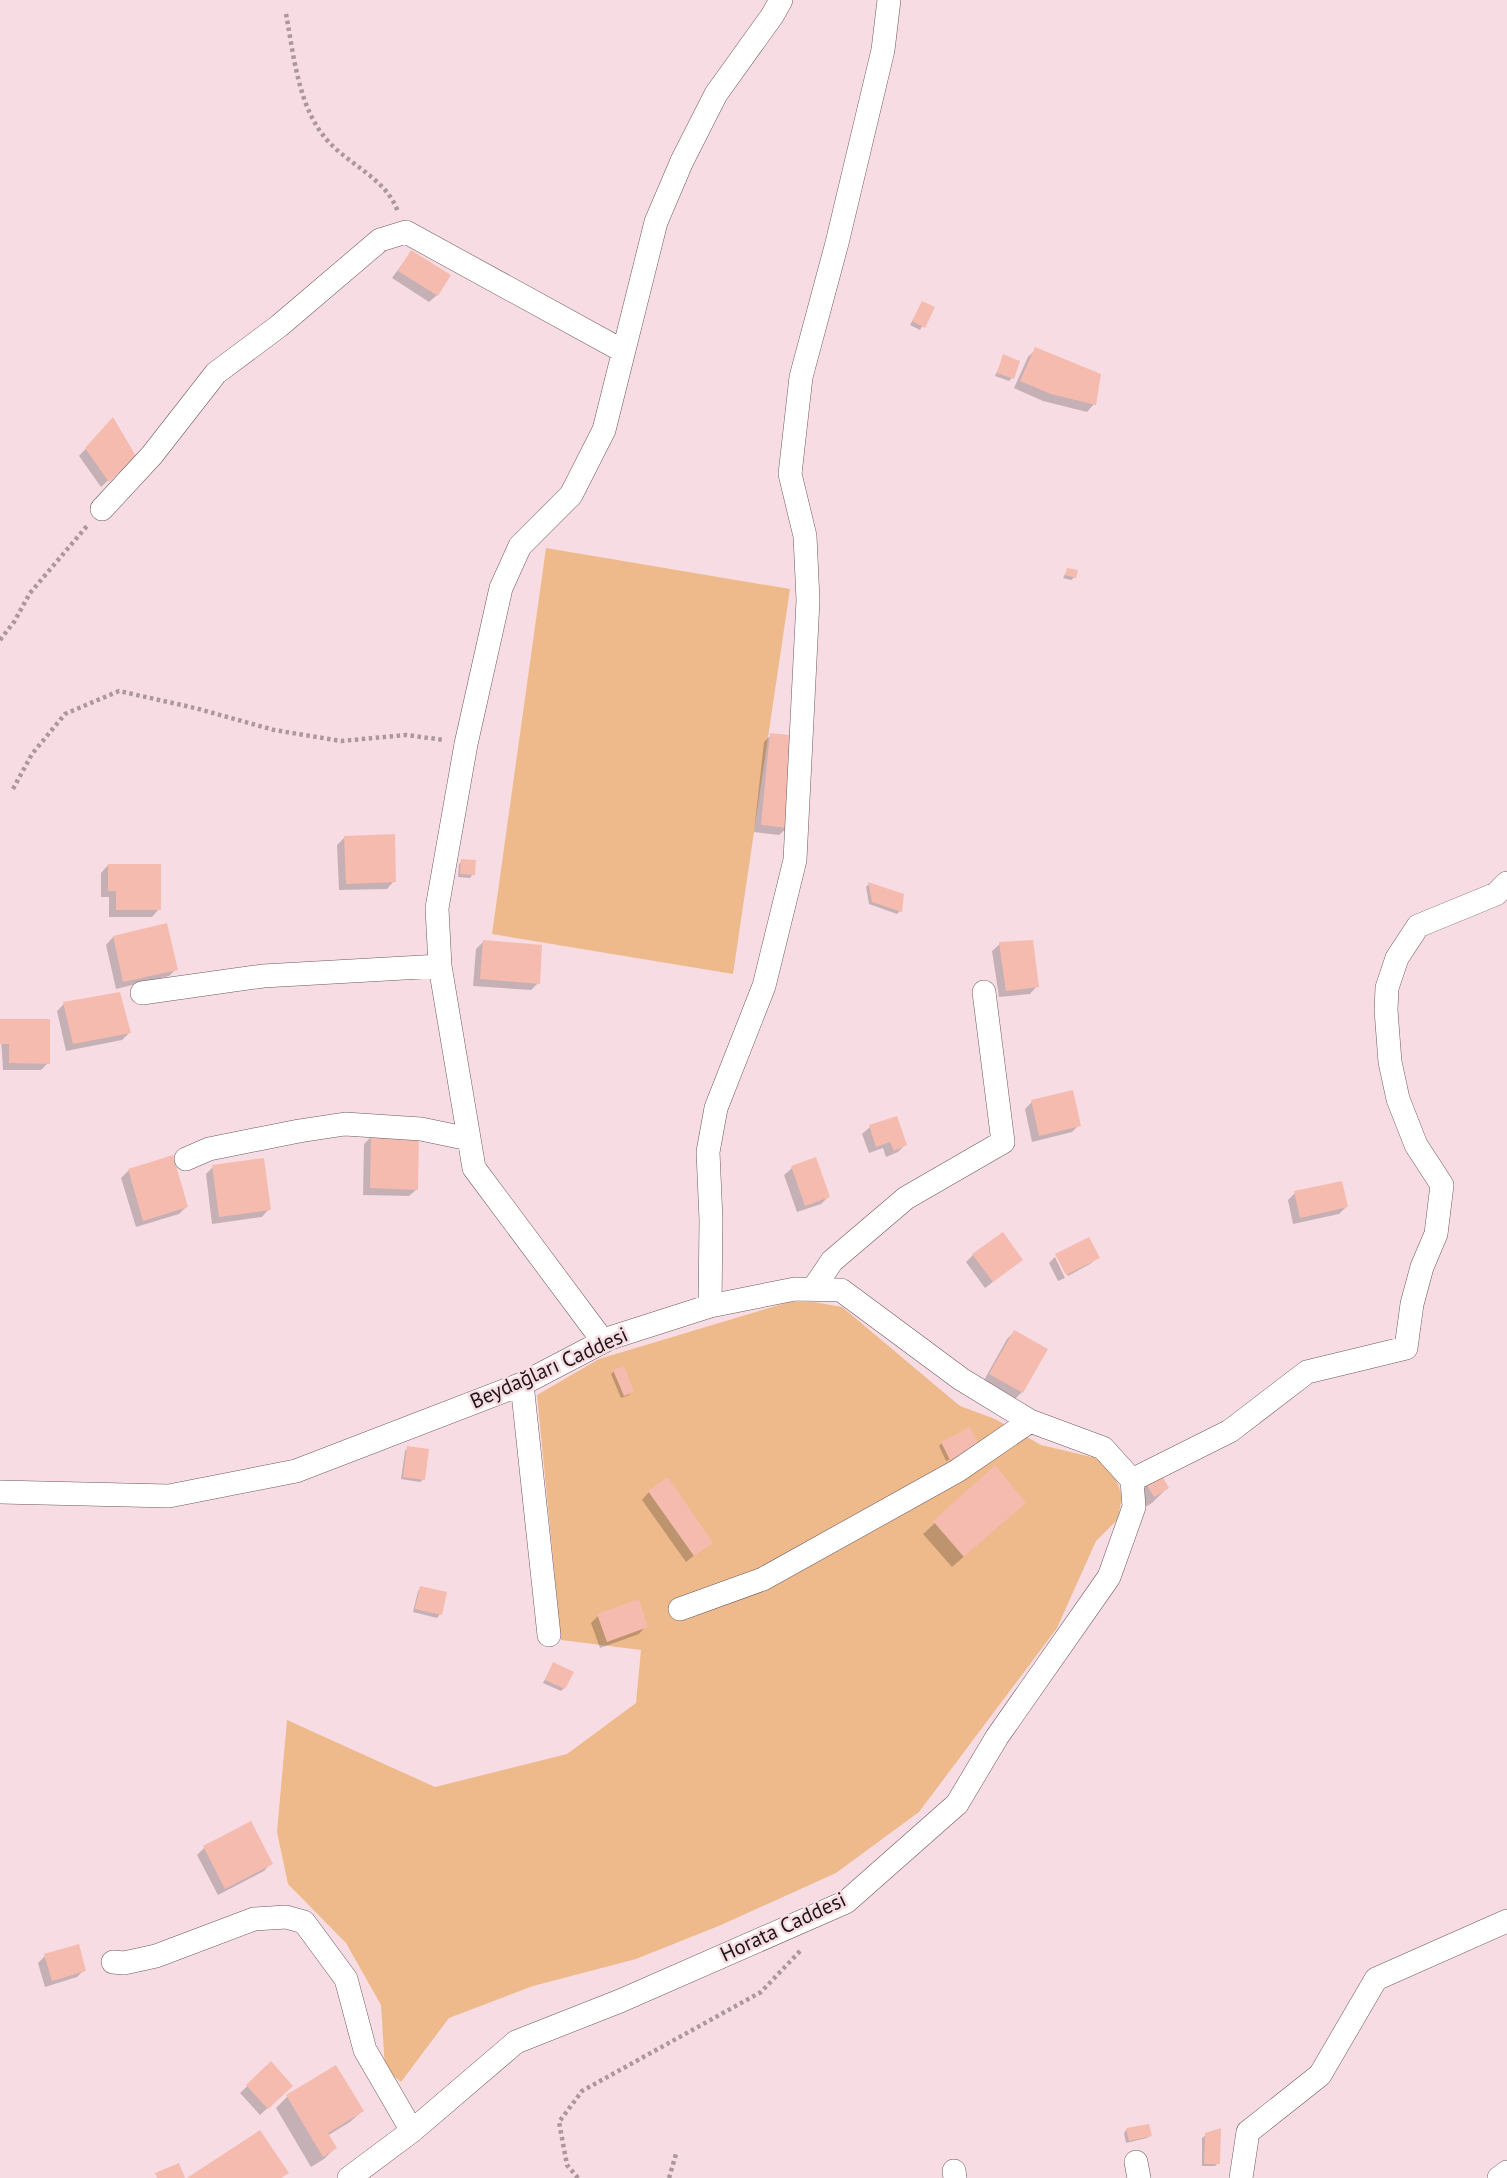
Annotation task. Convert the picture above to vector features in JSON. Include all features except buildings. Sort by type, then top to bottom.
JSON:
[{"type":"street","points":[[603,1341],[474,1168],[440,966],[437,908],[466,744],[501,587],[520,546],[571,495],[599,441],[656,222],[682,161],[716,94],[781,0]]},
{"type":"street","points":[[710,1306],[711,1220],[708,1152],[716,1108],[764,986],[795,860],[808,600],[806,536],[790,474],[801,377],[837,243],[883,50],[888,0]]},
{"type":"street","points":[[102,509],[152,455],[216,373],[279,326],[380,240],[406,232],[623,351]]},
{"type":"street","points":[[1132,1479],[1230,1431],[1307,1372],[1406,1348],[1412,1304],[1422,1267],[1436,1234],[1442,1185],[1416,1145],[1398,1099],[1390,1062],[1387,988],[1397,958],[1418,926],[1496,894],[1507,883]]},
{"type":"street","points":[[142,993],[263,976],[440,966]]},
{"type":"street","points":[[813,1289],[832,1261],[906,1198],[1003,1142],[984,992]]},
{"type":"street","points":[[186,1159],[209,1149],[299,1130],[345,1124],[421,1129],[469,1139]]},
{"type":"street","name":"Beydağları Caddesi","points":[[0,1492],[169,1496],[283,1474],[522,1384],[603,1341],[710,1306],[795,1289],[841,1290],[961,1379],[1030,1420],[1103,1448],[1132,1479]]},
{"type":"street","points":[[522,1384],[549,1635]]},
{"type":"street","points":[[680,1609],[763,1579],[957,1471],[1030,1420]]},
{"type":"street","name":"Horata Caddesi","points":[[349,2178],[412,2131],[516,2042],[620,2001],[846,1902],[957,1804],[997,1737],[1110,1577],[1135,1507],[1132,1479]]},
{"type":"street","points":[[113,1962],[124,1963],[156,1956],[254,1919],[286,1917],[304,1922],[346,1979],[365,2050],[412,2131]]},
{"type":"street","points":[[1241,2178],[1248,2132],[1320,2075],[1376,1979],[1507,1921]]},
{"type":"street","points":[[1499,2178],[1507,2172]]},
{"type":"path","points":[[286,14],[299,82],[313,120],[328,141],[386,189],[396,204],[406,232]]},
{"type":"path","points":[[0,640],[14,622],[30,593],[102,509]]},
{"type":"path","points":[[13,789],[32,754],[65,714],[119,691],[274,730],[341,741],[405,736],[466,744]]},
{"type":"path","points":[[578,2178],[567,2165],[559,2122],[582,2091],[761,1992],[808,1942]]},
{"type":"path","points":[[669,2178],[676,2154]]},
{"type":"shaded area","points":[[546,548],[790,589],[733,974],[492,934]]},
{"type":"shaded area","points":[[789,1302],[814,1302],[842,1307],[960,1406],[995,1419],[1041,1445],[1096,1458],[1115,1476],[1122,1496],[1118,1519],[1096,1541],[1057,1628],[919,1812],[836,1873],[721,1925],[636,1959],[533,1986],[449,2018],[401,2082],[385,2069],[381,2005],[346,1943],[288,1884],[277,1832],[287,1720],[435,1787],[567,1754],[636,1703],[641,1650],[561,1640],[537,1395],[599,1359]]}]
